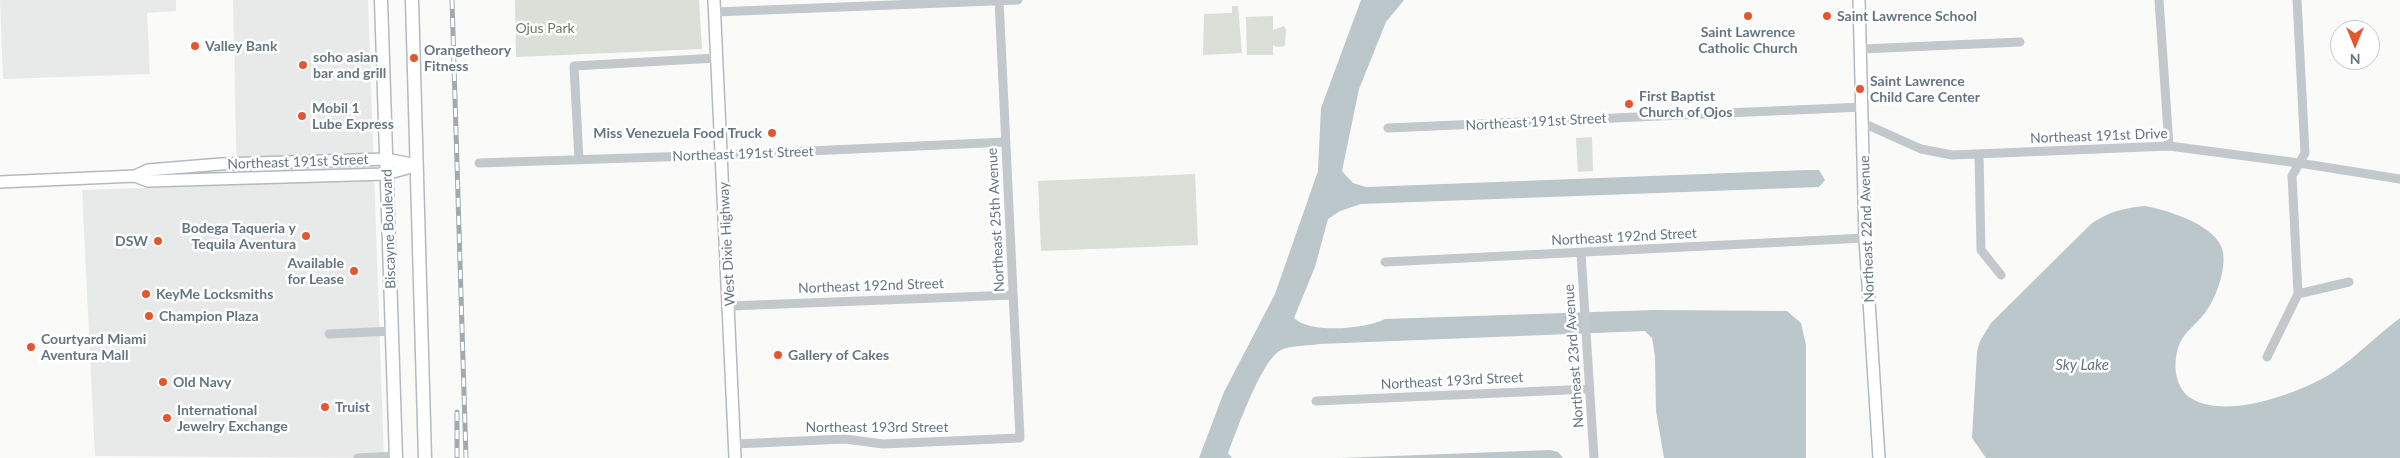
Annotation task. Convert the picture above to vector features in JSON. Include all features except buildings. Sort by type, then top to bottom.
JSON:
[{"type":"main road","name":"Biscayne Boulevard","points":[[381,0],[397,457]]},
{"type":"main road","points":[[412,0],[425,458]]},
{"type":"street","name":"West Dixie Highway","points":[[714,0],[730,306],[735,458]]},
{"type":"street","name":"Northeast 25th Avenue","points":[[999,0],[1020,438]]},
{"type":"street","points":[[715,12],[1018,0]]},
{"type":"street","name":"Northeast 22nd Avenue","points":[[1860,0],[1865,238],[1879,458]]},
{"type":"street","points":[[2159,0],[2169,146]]},
{"type":"street","points":[[2267,357],[2298,294],[2292,176],[2305,153],[2297,0]]},
{"type":"street","points":[[1862,49],[2020,42]]},
{"type":"street","points":[[579,160],[574,66],[717,58]]},
{"type":"street","name":"Northeast 191st Street","points":[[1388,128],[1863,107]]},
{"type":"street","name":"Northeast 191st Drive","points":[[1863,123],[1921,149],[1952,155],[2169,146],[2299,163],[2400,179]]},
{"type":"street","name":"Northeast 191st Street","points":[[479,163],[722,155],[1006,142]]},
{"type":"street","points":[[1979,154],[1981,250],[2001,274]]},
{"type":"street","name":"Northeast 191st Street","points":[[0,182],[135,176],[148,170],[222,164],[386,159],[417,165]]},
{"type":"street","name":"Northeast 191st Street","points":[[135,176],[148,181],[386,174],[417,165]]},
{"type":"street","name":"Northeast 192nd Street","points":[[1385,262],[1865,238]]},
{"type":"street","name":"Northeast 23rd Avenue","points":[[1581,253],[1594,458]]},
{"type":"street","points":[[2298,294],[2349,282]]},
{"type":"street","name":"Northeast 192nd Street","points":[[730,306],[1013,295]]},
{"type":"street","points":[[329,334],[392,331]]},
{"type":"street","name":"Northeast 193rd Street","points":[[1316,401],[1590,389]]},
{"type":"street","name":"Northeast 193rd Street","points":[[735,444],[845,439],[889,444],[1020,438]]},
{"type":"street","points":[[358,458],[397,457]]},
{"type":"shaded area","points":[[0,0],[176,0],[176,11],[147,13],[150,74],[3,79]]},
{"type":"shaded area","points":[[233,0],[368,0],[384,458],[95,456],[82,190],[237,185]]},
{"type":"green space","name":"Ojus Park","points":[[515,0],[699,0],[702,49],[516,57]]},
{"type":"green space","points":[[1232,6],[1238,6],[1242,53],[1203,55],[1204,14],[1232,13]]},
{"type":"green space","points":[[1273,16],[1273,30],[1284,26],[1286,29],[1285,46],[1277,47],[1273,45],[1273,55],[1247,55],[1246,17]]},
{"type":"green space","points":[[1592,137],[1593,171],[1578,172],[1576,138]]},
{"type":"green space","points":[[1195,174],[1198,245],[1041,251],[1038,181]]},
{"type":"water","points":[[1361,0],[1404,0],[1386,22],[1359,89],[1342,171],[1353,183],[1366,187],[1807,170],[1819,170],[1825,180],[1819,187],[1361,204],[1340,211],[1328,219],[1315,267],[1294,318],[1312,326],[1338,328],[1365,325],[1385,319],[1654,310],[1787,311],[1801,323],[1806,345],[1806,458],[1664,458],[1656,411],[1655,356],[1652,338],[1645,331],[1319,344],[1285,348],[1274,356],[1258,381],[1228,453],[1232,458],[1199,458],[1224,392],[1275,294],[1318,171],[1321,108]]},
{"type":"water","name":"Sky Lake","points":[[2145,206],[2178,215],[2202,227],[2219,242],[2223,252],[2222,276],[2213,300],[2205,313],[2183,338],[2178,348],[2176,375],[2181,387],[2189,397],[2204,404],[2240,406],[2279,397],[2298,390],[2329,375],[2400,318],[2400,458],[1986,458],[1972,438],[1977,352],[1980,341],[1991,323],[2091,224],[2116,211]]},
{"type":"water","points":[[1550,450],[1558,452],[1563,458],[1341,458]]},
{"type":"railway","points":[[452,0],[466,458]]},
{"type":"railway","points":[[457,412],[457,458]]},
{"type":"place","name":"Saint Lawrence Catholic Church","points":[[1748,16]]},
{"type":"place","name":"Saint Lawrence School","points":[[1827,16]]},
{"type":"place","name":"Valley Bank","points":[[195,46]]},
{"type":"place","name":"Orangetheory Fitness","points":[[414,58]]},
{"type":"place","name":"soho asian bar and grill","points":[[303,65]]},
{"type":"place","name":"Saint Lawrence Child Care Center","points":[[1860,89]]},
{"type":"place","name":"First Baptist Church of Ojos","points":[[1629,104]]},
{"type":"place","name":"Mobil 1 Lube Express","points":[[302,116]]},
{"type":"place","name":"Miss Venezuela Food Truck","points":[[772,133]]},
{"type":"place","name":"Bodega Taqueria y Tequila Aventura","points":[[306,236]]},
{"type":"place","name":"DSW","points":[[158,241]]},
{"type":"place","name":"Available for Lease","points":[[354,271]]},
{"type":"place","name":"KeyMe Locksmiths","points":[[146,294]]},
{"type":"place","name":"Champion Plaza","points":[[149,316]]},
{"type":"place","name":"Courtyard Miami Aventura Mall","points":[[31,347]]},
{"type":"place","name":"Gallery of Cakes","points":[[778,355]]},
{"type":"place","name":"Old Navy","points":[[163,382]]},
{"type":"place","name":"Truist","points":[[325,407]]},
{"type":"place","name":"International Jewelry Exchange","points":[[167,418]]}]
